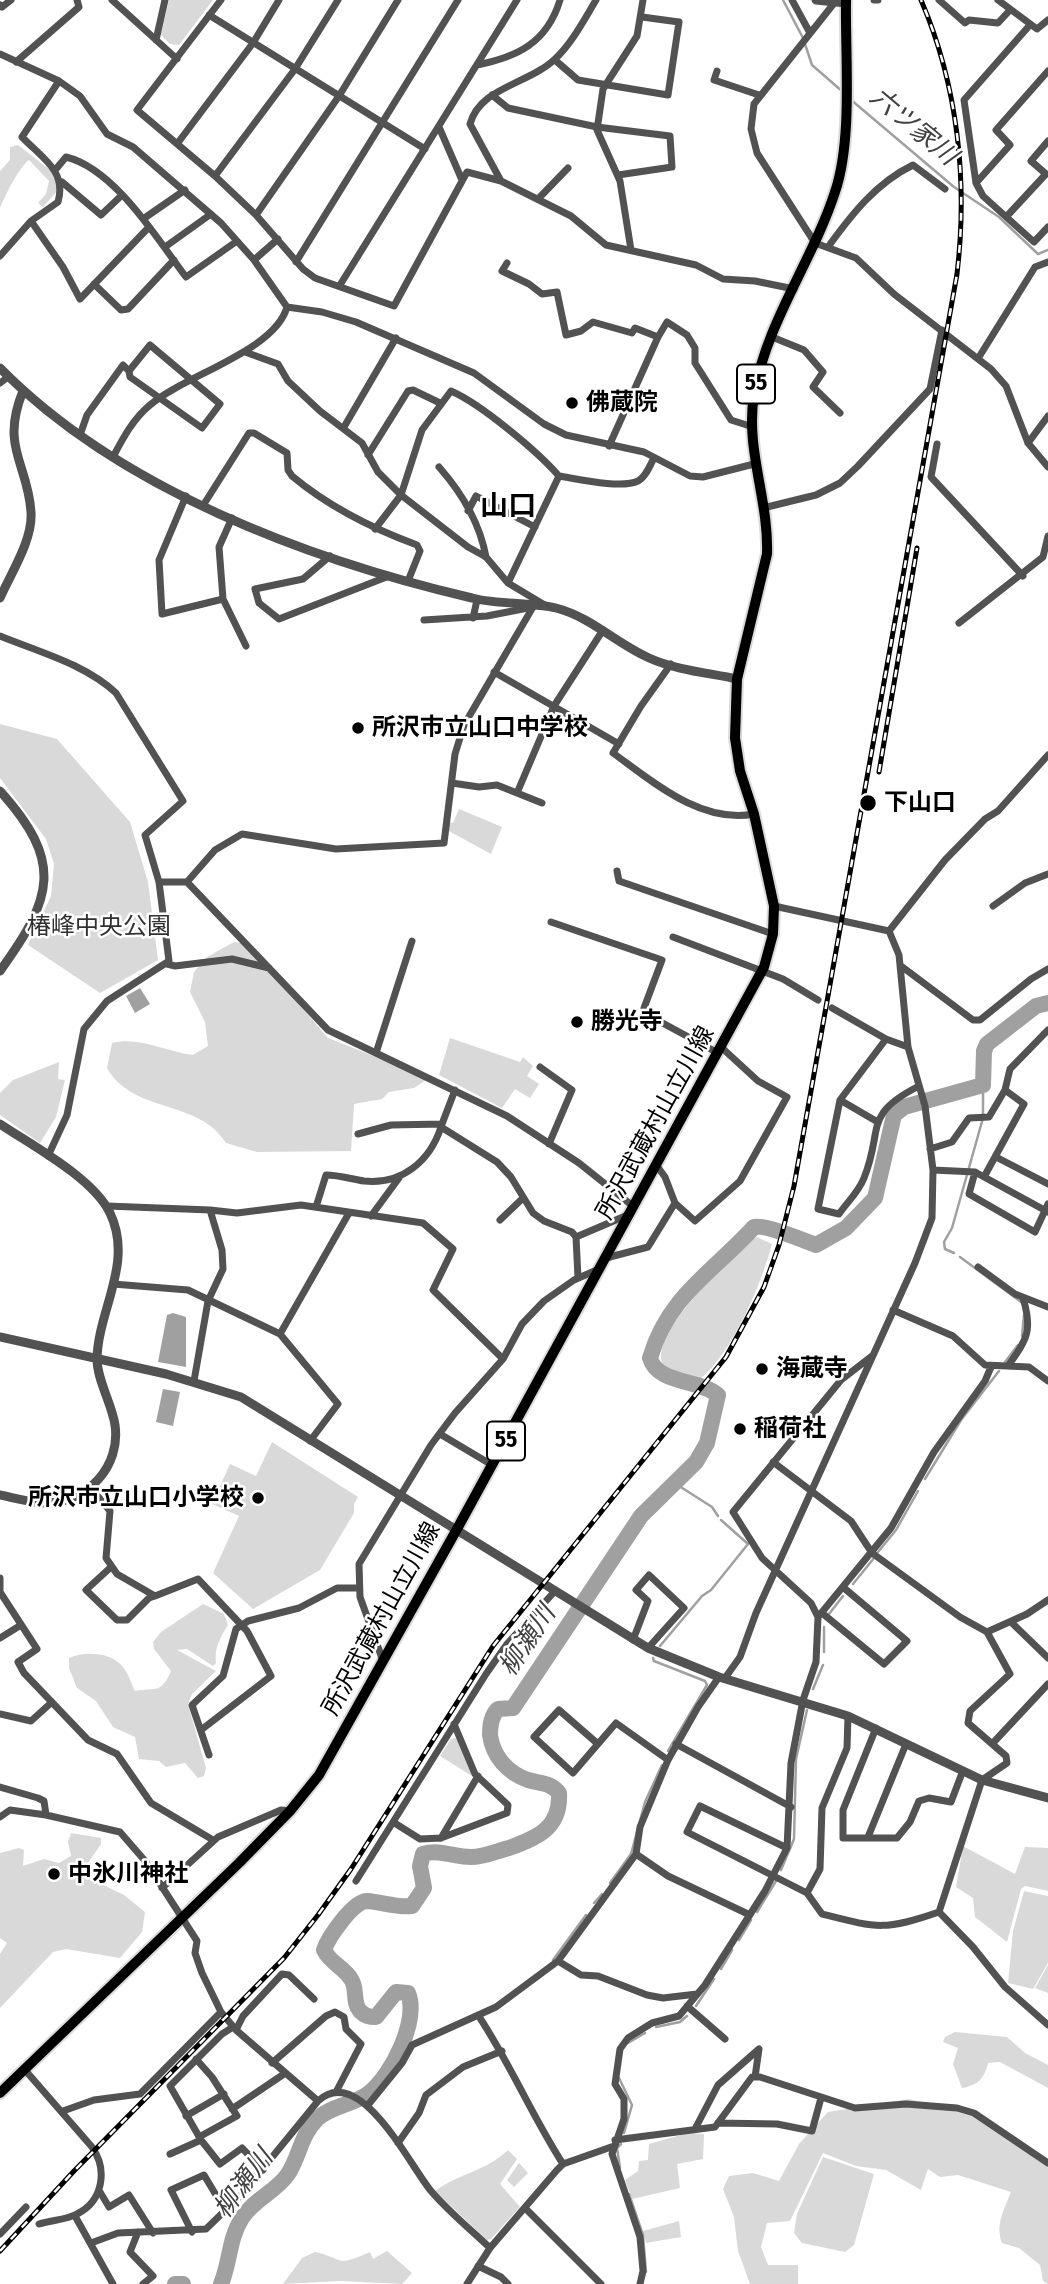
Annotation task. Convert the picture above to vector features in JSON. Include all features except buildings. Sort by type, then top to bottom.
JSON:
[{"type":"main road","name":"所沢武蔵村山立川線","points":[[0,2093],[184,1917],[290,1811],[319,1775],[657,1167],[761,972],[773,934],[774,906],[754,814],[735,751],[737,679],[765,569],[768,533],[754,464],[753,427],[757,378],[772,337],[815,243],[836,190],[843,161],[845,95],[842,2]]},
{"type":"street","points":[[0,5],[2,7],[11,0]]},
{"type":"street","points":[[16,62],[79,7],[77,0]]},
{"type":"street","points":[[112,0],[177,59]]},
{"type":"street","points":[[156,40],[165,0]]},
{"type":"street","points":[[220,0],[137,110],[215,176],[256,215],[296,262],[315,278],[394,306],[467,172],[501,181],[538,199],[570,216],[606,245],[696,265],[723,279],[755,281],[794,289]]},
{"type":"street","points":[[177,144],[253,43],[279,0]]},
{"type":"street","points":[[215,176],[295,69],[338,0]]},
{"type":"street","points":[[256,215],[338,96],[398,0]]},
{"type":"street","points":[[296,262],[458,0]]},
{"type":"street","points":[[340,285],[517,0]]},
{"type":"street","points":[[477,65],[523,52],[549,24],[560,0]]},
{"type":"street","points":[[501,181],[470,124],[474,110],[492,95],[520,83],[555,60],[578,31],[596,0]]},
{"type":"street","points":[[631,250],[618,175],[597,127],[606,85],[637,36],[643,0]]},
{"type":"street","points":[[792,0],[808,35]]},
{"type":"street","points":[[816,0],[842,2]]},
{"type":"street","points":[[939,0],[965,23],[969,20],[998,23],[1010,10]]},
{"type":"street","points":[[998,0],[1029,26],[1037,29],[1048,20]]},
{"type":"street","points":[[842,2],[808,35],[759,95],[751,116],[753,142],[815,243],[856,258],[942,330],[979,357],[1006,386],[1028,443],[1048,467]]},
{"type":"street","points":[[209,15],[425,149]]},
{"type":"street","points":[[555,60],[578,80],[668,95],[679,22],[642,17]]},
{"type":"street","points":[[1029,26],[964,100],[976,183],[983,196],[1034,242],[1048,227]]},
{"type":"street","points":[[0,54],[60,81],[80,96],[107,134],[133,147],[211,214],[254,260],[287,307],[322,312],[396,338],[474,373],[554,430],[609,446],[628,446],[690,476],[703,477],[754,464]]},
{"type":"street","points":[[717,71],[714,80],[759,95]]},
{"type":"street","points":[[976,183],[1010,145],[996,130],[1048,71]]},
{"type":"street","points":[[60,81],[22,137],[56,169],[62,182],[101,215],[121,196]]},
{"type":"street","points":[[492,95],[508,108],[597,127],[670,136],[672,167],[618,175]]},
{"type":"street","points":[[439,127],[461,180]]},
{"type":"street","points":[[1007,216],[1046,174],[1031,161],[1048,141]]},
{"type":"street","points":[[56,169],[66,158],[76,160],[108,181],[144,219],[186,277],[237,241]]},
{"type":"street","points":[[828,247],[852,215],[894,174],[913,165],[945,189]]},
{"type":"street","points":[[538,199],[568,168]]},
{"type":"street","points":[[0,256],[31,221],[58,202],[62,182]]},
{"type":"street","points":[[144,219],[185,190]]},
{"type":"street","points":[[165,247],[211,214]]},
{"type":"street","points":[[31,221],[64,267],[80,299],[149,227]]},
{"type":"street","points":[[254,260],[278,239]]},
{"type":"street","points":[[94,284],[121,310],[128,309],[174,260]]},
{"type":"street","points":[[979,357],[1035,267],[1048,262]]},
{"type":"street","points":[[507,263],[502,271],[529,284],[542,294],[557,292],[566,335],[581,331],[593,322],[632,333],[635,328],[658,337]]},
{"type":"street","points":[[113,457],[130,427],[158,399],[188,380],[245,352],[283,321],[287,307]]},
{"type":"street","points":[[609,446],[667,322],[685,331],[695,348],[695,363],[731,420],[753,427]]},
{"type":"street","points":[[763,508],[816,495],[840,483],[858,466],[930,389],[942,330]]},
{"type":"street","points":[[772,337],[804,350],[823,372],[813,387],[840,412]]},
{"type":"street","points":[[344,428],[396,338]]},
{"type":"street","points":[[80,435],[87,415],[123,365],[129,370],[130,377],[202,428],[220,404],[149,345],[129,370]]},
{"type":"street","points":[[245,352],[278,364],[296,388],[320,411],[362,443],[378,472],[401,495],[468,547],[486,557],[508,583],[549,608]]},
{"type":"street","points":[[0,368],[23,391],[113,457],[232,518],[389,576],[477,600],[549,608],[568,613],[603,630],[644,656],[737,679]]},
{"type":"street","points":[[0,383],[8,377]]},
{"type":"street","points":[[368,455],[408,391],[413,390],[440,402]]},
{"type":"street","points":[[0,598],[30,526],[31,511],[12,446],[13,421],[23,391]]},
{"type":"street","points":[[375,529],[401,495],[415,444],[440,402],[451,391],[477,404],[546,461],[559,476],[599,482],[636,482],[654,458]]},
{"type":"street","points":[[1028,443],[1048,416]]},
{"type":"street","points":[[204,504],[248,433],[254,433],[287,453],[288,470],[294,478],[327,502],[375,529],[417,545],[419,551],[408,581]]},
{"type":"street","points":[[937,444],[931,477],[1023,576]]},
{"type":"street","points":[[439,467],[456,487],[484,543],[486,557]]},
{"type":"street","points":[[508,583],[559,476]]},
{"type":"street","points":[[186,496],[159,560],[162,614],[223,599]]},
{"type":"street","points":[[468,511],[476,496],[535,527]]},
{"type":"street","points":[[232,518],[219,547],[223,599],[246,646]]},
{"type":"street","points":[[959,623],[1023,576],[1043,557],[1048,536]]},
{"type":"street","points":[[330,556],[303,579],[255,589],[259,603],[279,619],[389,576]]},
{"type":"street","points":[[473,618],[477,600]]},
{"type":"street","points":[[424,620],[473,618],[533,607]]},
{"type":"street","points":[[187,882],[215,850],[242,834],[336,849],[444,843],[452,783],[464,725],[533,607]]},
{"type":"street","points":[[517,793],[554,706],[603,630]]},
{"type":"street","points":[[0,636],[77,668],[105,683],[116,693],[183,801],[145,835],[159,882],[169,959],[167,964],[107,1001],[84,1029],[67,1115],[48,1156]]},
{"type":"street","points":[[671,664],[613,753],[699,809],[731,816],[754,814]]},
{"type":"street","points":[[494,672],[619,744]]},
{"type":"street","points":[[889,931],[945,860],[985,819],[998,811],[1048,755]]},
{"type":"street","points":[[452,783],[479,787],[497,785],[542,803]]},
{"type":"street","points":[[0,791],[28,823],[36,838],[44,879],[40,907],[32,924],[0,971]]},
{"type":"street","points":[[617,871],[619,881],[773,934]]},
{"type":"street","points":[[993,906],[1025,883],[1048,874]]},
{"type":"street","points":[[159,882],[187,882],[322,1025],[455,1090],[550,1143],[632,1210],[576,1237]]},
{"type":"street","points":[[774,906],[889,931]]},
{"type":"street","points":[[551,922],[662,960],[644,1008],[646,1014],[720,1050],[758,1081],[787,1097],[740,1181],[695,1221],[676,1203],[666,1177],[657,1167]]},
{"type":"street","points":[[366,2104],[402,2063],[412,2045],[444,2028],[478,2015],[537,1980],[558,1961],[636,1854],[640,1827],[676,1744],[722,1677],[740,1657],[775,1571],[932,1218],[933,1170],[925,1106],[908,1047],[901,966],[889,931]]},
{"type":"street","points":[[673,937],[783,979],[818,1000]]},
{"type":"street","points":[[376,1053],[412,941]]},
{"type":"street","points":[[167,964],[175,966],[233,959],[272,969]]},
{"type":"street","points":[[901,966],[973,1020],[980,1020],[1031,979],[1048,969]]},
{"type":"street","points":[[832,1008],[908,1047]]},
{"type":"street","points":[[930,1149],[952,1142],[969,1118],[983,1118],[1005,1090],[1010,1069],[1048,1030]]},
{"type":"street","points":[[886,1038],[840,1100],[818,1209],[839,1214],[855,1196],[872,1154],[876,1121],[894,1099],[921,1091]]},
{"type":"street","points":[[540,1067],[572,1090],[550,1143]]},
{"type":"street","points":[[372,1216],[400,1178],[433,1150],[455,1090]]},
{"type":"street","points":[[984,1177],[1024,1104],[1005,1090]]},
{"type":"street","points":[[840,1100],[876,1121]]},
{"type":"street","points":[[0,1124],[92,1189],[107,1206],[118,1234],[119,1248],[97,1360],[114,1418],[116,1437],[107,1467],[91,1488],[75,1497],[45,1503],[0,1495]]},
{"type":"street","points":[[358,1134],[391,1125],[441,1125],[497,1162],[544,1221],[572,1232],[576,1237],[578,1278]]},
{"type":"street","points":[[996,1157],[1048,1184]]},
{"type":"street","points":[[933,1170],[971,1171],[1047,1209],[1035,1232],[969,1194],[971,1171]]},
{"type":"street","points":[[316,1207],[326,1175],[367,1181],[400,1178]]},
{"type":"street","points":[[500,1220],[523,1198]]},
{"type":"street","points":[[606,1258],[648,1247],[676,1203]]},
{"type":"street","points":[[107,1206],[237,1213],[301,1205],[429,1225],[453,1249],[433,1290],[503,1359]]},
{"type":"street","points":[[194,1381],[208,1301],[220,1279],[223,1260],[210,1210]]},
{"type":"street","points":[[280,1334],[349,1213]]},
{"type":"street","points":[[978,1267],[1023,1298],[1048,1307]]},
{"type":"street","points":[[383,1661],[359,1588],[359,1564],[440,1434],[503,1359],[532,1311],[578,1278],[600,1269]]},
{"type":"street","points":[[114,1284],[173,1287],[280,1334],[338,1404],[310,1441]]},
{"type":"street","points":[[1008,1366],[1027,1340],[1029,1319],[1023,1298]]},
{"type":"street","points":[[893,1310],[953,1336],[985,1365],[1029,1367],[1048,1381]]},
{"type":"street","points":[[0,1337],[194,1381],[254,1403],[310,1441],[648,1648],[722,1677],[848,1716],[962,1773],[1048,1798]]},
{"type":"street","points":[[844,1588],[907,1641],[884,1664],[820,1615],[811,1603],[762,1558],[733,1512],[841,1380],[872,1356]]},
{"type":"street","points":[[640,2284],[643,2271],[640,2237],[616,2169],[615,2143],[624,2119],[624,2099],[615,2084],[620,2049],[637,2032],[652,2023],[679,2016],[697,1994],[774,1874],[787,1848],[791,1763],[803,1700],[816,1662],[820,1615],[891,1528],[950,1426],[985,1381],[991,1367]]},
{"type":"street","points":[[440,1434],[492,1465]]},
{"type":"street","points":[[773,1462],[852,1521],[872,1553],[960,1618],[986,1632],[1010,1674],[970,1711],[968,1723],[1006,1756],[1007,1763],[982,1780],[939,1912]]},
{"type":"street","points":[[91,1488],[110,1511],[105,1546],[111,1567],[117,1574],[155,1596]]},
{"type":"street","points":[[111,1567],[86,1590],[117,1620],[127,1620],[149,1598],[198,1579],[247,1631],[271,1676],[201,1730]]},
{"type":"street","points":[[632,1640],[648,1601],[636,1590],[649,1575],[684,1608],[648,1648]]},
{"type":"street","points":[[0,1578],[0,1591],[37,1649],[18,1662],[24,1673],[88,1740],[117,1754],[146,1797],[161,1811],[213,1840]]},
{"type":"street","points":[[208,1755],[192,1706],[223,1676],[236,1629],[240,1625],[299,1608],[337,1588],[359,1588]]},
{"type":"street","points":[[356,1881],[507,1644],[555,1591]]},
{"type":"street","points":[[986,1632],[1011,1622],[1048,1600]]},
{"type":"street","points":[[1011,1622],[1048,1658]]},
{"type":"street","points":[[0,1638],[21,1625]]},
{"type":"street","points":[[992,1744],[1048,1684]]},
{"type":"street","points":[[0,1714],[31,1721],[52,1702]]},
{"type":"street","points":[[598,1744],[559,1710],[534,1737],[573,1773],[598,1744],[616,1723],[668,1760]]},
{"type":"street","points":[[807,1893],[820,1869],[822,1808],[847,1748],[848,1716]]},
{"type":"street","points":[[393,1822],[421,1839],[441,1838],[507,1813],[508,1805],[478,1776],[454,1724]]},
{"type":"street","points":[[876,1728],[843,1810],[843,1838],[897,1838],[923,1798],[951,1802],[962,1773]]},
{"type":"street","points":[[676,1744],[791,1807]]},
{"type":"street","points":[[868,1837],[906,1744]]},
{"type":"street","points":[[441,1838],[478,1776]]},
{"type":"street","points":[[0,1787],[44,1801],[46,1815]]},
{"type":"street","points":[[787,1848],[700,1806],[687,1832],[807,1893],[822,1914],[881,1927],[898,1926],[939,1912]]},
{"type":"street","points":[[0,1816],[10,1810],[46,1815],[120,1832],[146,1863],[184,1917],[197,1941],[195,1953],[202,1973],[221,2012],[235,2029],[272,2063],[318,2101]]},
{"type":"street","points":[[162,1888],[213,1840],[281,1810],[290,1811]]},
{"type":"street","points":[[636,1854],[668,1876],[750,1914]]},
{"type":"street","points":[[939,1912],[973,1947],[1008,1990],[1048,2025]]},
{"type":"street","points":[[558,1961],[581,1975],[598,1976],[647,1995],[663,1998],[697,1994]]},
{"type":"street","points":[[263,2171],[243,2148],[220,2164],[200,2138],[170,2087],[196,2059],[235,2029],[243,2016],[282,1974],[289,1975],[314,1999]]},
{"type":"street","points":[[687,2006],[725,2039]]},
{"type":"street","points":[[63,2111],[94,2100],[139,2094],[221,2012]]},
{"type":"street","points":[[272,2063],[326,2016],[335,2012],[344,2017],[346,2029],[361,2044],[336,2092]]},
{"type":"street","points":[[478,2015],[502,2051],[525,2101],[563,2164]]},
{"type":"street","points":[[467,2284],[489,2248],[563,2164],[615,2143],[696,2127],[709,2128],[718,2123],[755,2077],[759,2049],[718,2085],[696,2127]]},
{"type":"street","points":[[398,2143],[419,2113],[426,2095],[463,2067],[502,2051]]},
{"type":"street","points":[[170,2154],[237,2116],[224,2094],[196,2059]]},
{"type":"street","points":[[25,2070],[63,2111],[98,2156],[100,2192],[109,2207],[129,2195],[153,2233]]},
{"type":"street","points":[[232,2109],[284,2074]]},
{"type":"street","points":[[755,2077],[855,2108],[906,2104],[974,2113],[1048,2163]]},
{"type":"street","points":[[91,2243],[108,2234],[192,2232],[206,2229],[263,2171],[318,2101],[336,2092],[345,2093],[366,2104],[398,2143],[429,2189],[489,2248]]},
{"type":"street","points":[[186,2116],[224,2094]]},
{"type":"street","points":[[718,2123],[777,2124],[813,2131],[821,2098]]},
{"type":"street","points":[[192,2232],[171,2190],[205,2175],[225,2210]]},
{"type":"street","points":[[39,2224],[75,2216],[100,2192]]},
{"type":"street","points":[[0,2234],[26,2207]]},
{"type":"street","points":[[525,2208],[601,2284]]},
{"type":"street","points":[[75,2216],[113,2284]]},
{"type":"street","points":[[138,2232],[130,2252],[153,2276],[143,2284]]},
{"type":"street","points":[[478,2266],[501,2277],[508,2284]]},
{"type":"green space","points":[[169,0],[213,0],[179,45],[170,44],[161,35]]},
{"type":"green space","points":[[18,145],[54,173],[59,189],[43,207],[38,203],[46,194],[49,181],[29,160],[17,175],[0,208],[0,171],[10,160],[10,147]]},
{"type":"green space","name":"椿峰中央公園","points":[[0,724],[57,739],[130,822],[148,882],[158,960],[100,993],[28,945],[51,896],[54,864],[46,839],[0,778]]},
{"type":"green space","points":[[459,809],[502,827],[491,854],[447,830],[448,822],[453,823]]},
{"type":"green space","points":[[234,942],[247,944],[328,1038],[429,1078],[414,1088],[389,1092],[382,1099],[354,1104],[351,1151],[257,1152],[226,1143],[214,1129],[200,1119],[133,1093],[118,1083],[107,1068],[112,1043],[143,1043],[193,1055],[208,1046],[205,1022],[190,992],[194,972],[207,957]]},
{"type":"green space","points":[[450,1038],[520,1062],[523,1057],[533,1066],[527,1076],[539,1084],[530,1098],[515,1089],[502,1108],[439,1075]]},
{"type":"green space","points":[[59,1062],[58,1079],[65,1080],[56,1117],[40,1143],[0,1115],[0,1093],[13,1080]]},
{"type":"green space","points":[[757,1237],[772,1244],[753,1298],[724,1352],[700,1379],[665,1368],[661,1355],[676,1320],[748,1241]]},
{"type":"green space","points":[[272,1442],[358,1497],[354,1504],[354,1513],[320,1570],[253,1609],[213,1573],[239,1516],[212,1504],[230,1464],[256,1476]]},
{"type":"green space","points":[[203,1604],[224,1614],[228,1625],[218,1643],[216,1663],[213,1666],[187,1649],[177,1650],[216,1671],[192,1694],[188,1704],[206,1768],[204,1776],[198,1778],[185,1763],[166,1767],[159,1761],[139,1759],[135,1737],[113,1727],[96,1701],[77,1688],[69,1668],[69,1658],[89,1654],[104,1655],[122,1666],[135,1691],[157,1688],[164,1683],[171,1671],[154,1649],[153,1642],[161,1632]]},
{"type":"green space","points":[[456,1738],[472,1776],[440,1756],[451,1739]]},
{"type":"green space","name":"中氷川神社","points":[[71,1833],[101,1838],[101,1844],[88,1863],[95,1881],[124,1895],[145,1912],[142,1932],[120,1958],[66,1949],[53,1952],[0,2008],[0,1954],[7,1943],[0,1938],[0,1853],[19,1848],[24,1850],[23,1866],[44,1859],[59,1863],[71,1856],[68,1842]]},
{"type":"green space","points":[[963,1846],[1015,1874],[1025,1847],[1048,1848],[1048,1891],[1025,1886],[1021,1889],[1007,1942],[975,1917],[973,1898],[956,1887]]},
{"type":"green space","points":[[1024,1891],[1048,1896],[1048,1963],[1033,1989],[1008,1983],[1013,1931]]},
{"type":"green space","points":[[1048,1965],[1048,1993],[1035,1988]]},
{"type":"green space","points":[[955,2032],[1007,2037],[1025,2053],[1048,2065],[1048,2088],[1000,2062],[988,2063],[980,2080],[962,2088],[953,2064],[958,2048],[943,2042],[945,2037]]},
{"type":"green space","points":[[909,2099],[977,2117],[1048,2165],[1048,2284],[1043,2281],[1040,2265],[1019,2248],[1002,2243],[1000,2223],[1011,2192],[958,2175],[940,2177],[928,2169],[921,2190],[886,2170],[856,2166],[823,2153],[790,2221],[767,2223],[761,2247],[768,2265],[798,2265],[798,2284],[750,2284],[738,2251],[734,2217],[723,2189],[729,2176],[753,2173],[779,2181],[799,2144],[828,2112]]},
{"type":"green space","points":[[688,2133],[704,2134],[703,2159],[677,2164],[680,2188],[632,2199],[625,2180],[638,2171],[639,2161],[648,2160],[649,2144]]},
{"type":"green space","points":[[508,2150],[517,2159],[500,2184],[520,2207],[491,2239],[487,2240],[435,2191],[500,2157]]},
{"type":"green space","points":[[823,2157],[874,2174],[854,2245],[845,2252],[802,2243],[794,2233],[797,2214]]},
{"type":"green space","points":[[519,2163],[528,2173],[514,2187],[507,2180]]},
{"type":"green space","points":[[679,2221],[681,2237],[646,2243],[643,2231]]},
{"type":"green space","points":[[387,2251],[412,2273],[402,2284],[341,2281],[283,2284],[302,2258],[315,2252],[345,2261],[370,2252],[373,2259]]},
{"type":"shaded area","points":[[140,988],[150,1004],[135,1013],[126,996]]},
{"type":"shaded area","points":[[173,1313],[186,1317],[186,1367],[158,1362],[167,1315]]},
{"type":"shaded area","points":[[163,1389],[180,1392],[173,1426],[156,1422]]},
{"type":"waterway","name":"六ツ家川","points":[[783,0],[803,38]]},
{"type":"waterway","name":"六ツ家川","points":[[805,44],[812,65],[843,92]]},
{"type":"waterway","name":"六ツ家川","points":[[850,99],[954,187],[999,217],[1038,254],[1048,250]]},
{"type":"waterway","name":"柳瀬川","points":[[221,2284],[234,2234],[247,2211],[288,2174],[307,2132],[317,2119],[363,2097],[378,2085],[394,2061],[407,2032],[410,2017],[408,1993],[396,1992],[376,2017],[367,2016],[360,2011],[351,1979],[324,1950],[330,1937],[348,1913],[361,1903],[367,1901],[412,1906],[424,1888],[420,1866],[423,1854],[435,1852],[471,1857],[490,1854],[538,1835],[556,1815],[559,1793],[549,1785],[521,1777],[503,1763],[494,1750],[490,1735],[491,1721],[498,1709],[513,1708],[641,1516],[696,1462],[707,1443],[718,1395],[700,1386],[670,1377],[654,1366],[650,1358],[668,1318],[693,1286],[754,1227],[775,1230],[816,1245],[846,1228],[875,1198],[894,1115],[904,1107],[983,1085],[984,1051],[987,1044],[1036,1006],[1048,1003]]},
{"type":"waterway","points":[[954,1253],[945,1249],[944,1242],[952,1228],[983,1118],[983,1085]]},
{"type":"waterway","points":[[960,1257],[1021,1302]]},
{"type":"waterway","points":[[1022,1336],[1024,1315]]},
{"type":"waterway","points":[[1005,1362],[1018,1345]]},
{"type":"waterway","points":[[925,1479],[961,1420],[999,1371]]},
{"type":"waterway","points":[[676,1484],[712,1507],[718,1516]]},
{"type":"waterway","points":[[878,1552],[896,1530],[918,1491]]},
{"type":"waterway","points":[[660,1646],[748,1544],[721,1520]]},
{"type":"waterway","points":[[853,1584],[874,1558]]},
{"type":"waterway","points":[[829,1614],[843,1596]]},
{"type":"waterway","points":[[824,1627],[824,1652]]},
{"type":"waterway","points":[[653,1658],[654,1661],[705,1681],[707,1685],[668,1751]]},
{"type":"waterway","points":[[813,1689],[823,1665]]},
{"type":"waterway","points":[[781,1870],[794,1839],[796,1759],[807,1710]]},
{"type":"waterway","points":[[610,1883],[631,1854],[645,1802],[662,1765]]},
{"type":"waterway","points":[[757,1912],[776,1881]]},
{"type":"waterway","points":[[594,1903],[602,1894]]},
{"type":"waterway","points":[[553,1960],[586,1915]]},
{"type":"waterway","points":[[739,1940],[751,1920]]},
{"type":"waterway","points":[[721,1969],[732,1950]]},
{"type":"waterway","points":[[696,2006],[714,1979]]},
{"type":"waterway","points":[[656,2027],[680,2022],[687,2016]]},
{"type":"waterway","points":[[628,2043],[645,2033]]},
{"type":"waterway","points":[[619,2078],[632,2105],[624,2133]]},
{"type":"waterway","points":[[620,2168],[617,2148],[621,2144]]},
{"type":"waterway","points":[[629,2194],[643,2235],[646,2272]]},
{"type":"waterway","name":"柳瀬川","points":[[175,2284],[183,2284]]},
{"type":"railway","points":[[0,2251],[74,2171],[284,1958],[351,1869],[493,1646],[726,1357],[764,1287],[779,1245],[794,1186],[957,274],[961,204],[957,134],[944,66],[921,0]]},
{"type":"railway","points":[[879,772],[917,548]]},
{"type":"place","name":"佛蔵院","points":[[572,403]]},
{"type":"place","name":"所沢市立山口中学校","points":[[358,728]]},
{"type":"place","name":"下山口","points":[[868,803]]},
{"type":"place","name":"勝光寺","points":[[577,1022]]},
{"type":"place","name":"海蔵寺","points":[[762,1369]]},
{"type":"place","name":"稲荷社","points":[[740,1429]]},
{"type":"place","name":"所沢市立山口小学校","points":[[258,1498]]},
{"type":"place","name":"中氷川神社","points":[[54,1874]]},
{"type":"district","name":"山口","points":[[508,507]]}]
